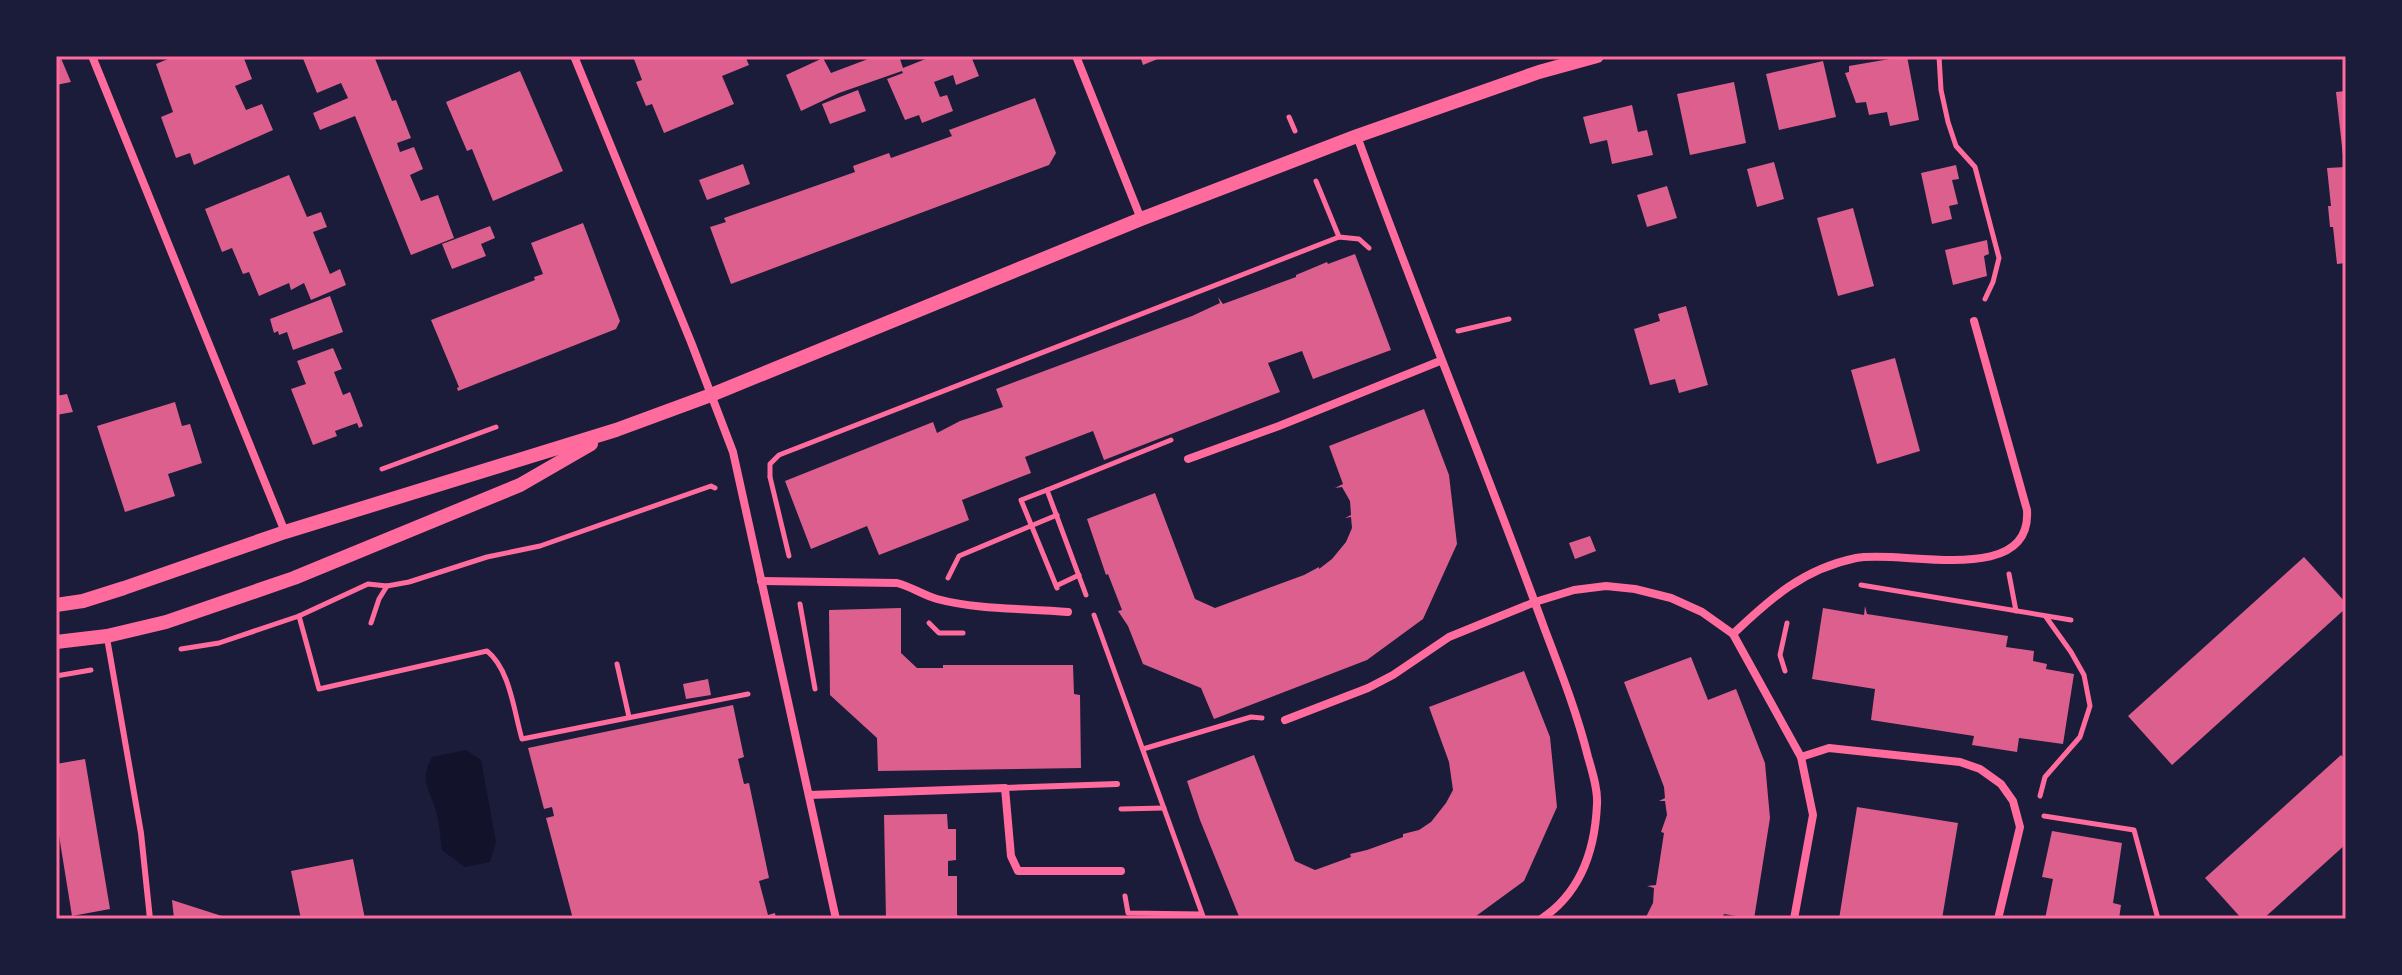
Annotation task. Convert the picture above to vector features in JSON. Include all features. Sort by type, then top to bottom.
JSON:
[{"type":"street","points":[[92,56],[285,532]]},
{"type":"street","points":[[574,56],[733,452],[836,919]]},
{"type":"street","points":[[1076,56],[1141,219]]},
{"type":"street","points":[[56,605],[83,601],[285,532],[616,430],[711,395],[1141,219],[1357,136],[1539,72],[1597,56]]},
{"type":"street","points":[[1357,136],[1579,722],[1598,802],[1586,865],[1574,890],[1557,909],[1541,919]]},
{"type":"street","points":[[1733,634],[1773,596],[1807,574],[1858,558],[1982,559],[2005,553],[2022,541],[2028,527],[2027,510],[1974,321]]},
{"type":"street","points":[[1188,459],[1440,361]]},
{"type":"street","points":[[56,642],[107,636],[166,622],[380,545],[520,485],[616,430]]},
{"type":"street","points":[[761,581],[897,583],[938,599],[1068,612]]},
{"type":"street","points":[[1285,720],[1368,688],[1449,637],[1535,602],[1574,590],[1606,586],[1671,598],[1702,612],[1733,634],[1801,757],[1813,815],[1794,919]]},
{"type":"street","points":[[1801,757],[1829,748],[1960,762],[1980,769],[2001,784],[2013,801],[2020,827],[1998,919]]},
{"type":"street","points":[[809,795],[1005,788],[1011,856],[1018,871],[1121,871]]},
{"type":"lane","points":[[107,636],[141,833],[150,919]]},
{"type":"lane","points":[[1005,788],[1117,784]]},
{"type":"path","points":[[1939,56],[1941,90],[1948,122],[1956,146],[1975,167],[1999,258],[1993,282],[1974,321]]},
{"type":"path","points":[[770,476],[770,464],[779,455],[1339,237],[1353,237],[1364,242],[1372,258]]},
{"type":"path","points":[[1458,331],[1509,319]]},
{"type":"path","points":[[1068,612],[1021,500],[1173,440]]},
{"type":"path","points":[[175,650],[219,643],[299,616],[368,584],[387,586],[409,582],[487,557],[540,546],[711,486],[726,492],[742,486]]},
{"type":"path","points":[[1047,490],[1202,917],[1128,913],[1121,871]]},
{"type":"path","points":[[938,599],[959,556],[1057,515]]},
{"type":"path","points":[[2009,573],[2016,611]]},
{"type":"path","points":[[1056,585],[1079,575]]},
{"type":"path","points":[[1853,584],[2071,620]]},
{"type":"path","points":[[371,623],[387,586]]},
{"type":"path","points":[[299,616],[319,689],[487,651],[497,659],[503,672],[522,739],[748,694]]},
{"type":"path","points":[[1788,682],[1780,655],[1785,625],[1792,616]]},
{"type":"path","points":[[2038,800],[2045,777],[2080,737],[2090,706],[2084,675],[2046,616]]},
{"type":"path","points":[[617,664],[629,717]]},
{"type":"path","points":[[56,676],[112,667]]},
{"type":"path","points":[[1143,749],[1251,717],[1285,720]]},
{"type":"path","points":[[2044,816],[2134,830],[2158,919]]},
{"type":"shaded area","points":[[466,750],[481,760],[496,842],[490,862],[465,867],[442,850],[426,773],[432,757]]},
{"type":"building","points":[[56,56],[60,56],[71,82],[56,85]]},
{"type":"building","points":[[175,56],[243,56],[252,79],[235,86],[246,110],[262,104],[273,130],[194,165],[190,153],[176,158],[161,117],[173,112],[156,64]]},
{"type":"building","points":[[302,56],[374,56],[411,138],[397,143],[400,152],[414,147],[423,169],[410,175],[421,201],[438,195],[454,238],[411,255],[355,116],[320,130],[313,113],[348,98],[341,83],[317,93]]},
{"type":"building","points":[[639,56],[745,56],[749,65],[722,76],[734,104],[664,133],[652,104],[646,106],[636,82],[642,80],[634,59]]},
{"type":"building","points":[[876,56],[899,56],[903,68],[933,56],[971,56],[979,76],[956,85],[953,75],[934,82],[940,97],[947,95],[953,111],[922,123],[919,115],[905,120],[887,79],[902,71],[839,93],[801,111],[786,75],[823,58],[831,73]]},
{"type":"building","points":[[1140,56],[1165,56],[1143,65]]},
{"type":"building","points":[[1907,56],[1919,120],[1890,126],[1887,112],[1869,115],[1866,102],[1856,103],[1845,73],[1849,72],[1849,66]]},
{"type":"building","points":[[1823,61],[1836,117],[1779,130],[1766,74]]},
{"type":"building","points":[[520,71],[563,171],[493,201],[472,149],[467,151],[446,102]]},
{"type":"building","points":[[1734,82],[1746,143],[1690,155],[1677,94]]},
{"type":"building","points":[[858,90],[866,111],[830,124],[822,104]]},
{"type":"building","points":[[2346,91],[2346,165],[2344,165],[2336,92]]},
{"type":"building","points":[[1035,98],[1056,153],[1049,165],[731,284],[710,227],[726,222],[724,218],[855,172],[853,166],[889,153],[891,158],[952,136],[949,130]]},
{"type":"building","points":[[1632,105],[1638,132],[1647,130],[1653,155],[1612,164],[1607,140],[1590,144],[1583,117]]},
{"type":"building","points":[[1774,162],[1784,199],[1757,207],[1747,169]]},
{"type":"building","points":[[743,164],[750,184],[707,200],[699,180]]},
{"type":"building","points":[[1956,165],[1959,179],[1952,180],[1958,204],[1949,206],[1952,219],[1932,224],[1921,173]]},
{"type":"building","points":[[2346,167],[2346,263],[2337,264],[2333,227],[2330,227],[2327,168]]},
{"type":"building","points":[[289,175],[307,217],[321,212],[327,227],[313,232],[330,274],[340,269],[346,285],[311,300],[304,283],[291,290],[289,283],[259,296],[249,272],[243,274],[232,248],[222,252],[205,209]]},
{"type":"building","points":[[1667,186],[1677,218],[1647,227],[1637,195]]},
{"type":"building","points":[[1853,208],[1874,286],[1838,296],[1817,218]]},
{"type":"building","points":[[583,223],[620,321],[616,329],[458,391],[431,320],[535,280],[534,277],[543,274],[531,243]]},
{"type":"building","points":[[490,226],[495,238],[481,244],[486,256],[452,269],[442,244]]},
{"type":"building","points":[[1987,240],[1989,254],[1984,256],[1987,276],[1953,285],[1945,250]]},
{"type":"building","points":[[1355,254],[1391,350],[1313,379],[1302,351],[1268,363],[1280,392],[1104,460],[1093,431],[1025,457],[1031,473],[962,500],[969,520],[879,555],[867,526],[811,549],[785,481],[933,422],[937,433],[960,421],[1003,407],[996,389],[1192,316],[1220,303],[1218,297],[1223,304],[1327,262]]},
{"type":"building","points":[[330,296],[343,332],[293,350],[287,332],[274,333],[270,319]]},
{"type":"building","points":[[1686,306],[1708,385],[1679,393],[1675,379],[1650,385],[1634,329],[1660,321],[1658,314]]},
{"type":"building","points":[[333,348],[342,369],[334,372],[343,395],[350,392],[363,426],[359,428],[357,423],[335,431],[337,436],[313,445],[291,389],[306,384],[297,361]]},
{"type":"building","points":[[1895,358],[1920,451],[1877,464],[1851,370]]},
{"type":"building","points":[[67,394],[73,412],[56,415],[56,396]]},
{"type":"building","points":[[175,402],[182,426],[190,424],[202,463],[168,474],[175,496],[125,512],[97,426]]},
{"type":"building","points":[[1424,409],[1449,475],[1457,544],[1423,619],[1367,660],[1214,719],[1201,688],[1143,664],[1128,626],[1118,611],[1122,610],[1087,519],[1155,493],[1195,599],[1215,608],[1319,569],[1332,559],[1346,542],[1352,528],[1351,517],[1345,518],[1351,515],[1350,501],[1342,487],[1335,488],[1343,484],[1329,446]]},
{"type":"building","points":[[1590,536],[1596,551],[1575,559],[1569,543]]},
{"type":"building","points":[[2304,557],[2346,603],[2346,608],[2172,765],[2128,716]]},
{"type":"building","points":[[1865,606],[1867,614],[2008,636],[2006,647],[2034,651],[2033,661],[2047,664],[2046,669],[2074,674],[2063,744],[2019,738],[2017,752],[1972,745],[1974,736],[1871,720],[1875,689],[1812,679],[1823,608],[1864,615]]},
{"type":"building","points":[[901,608],[901,653],[917,668],[943,668],[943,665],[1073,665],[1074,694],[1080,695],[1081,768],[878,771],[877,738],[830,695],[829,610]]},
{"type":"building","points":[[1691,657],[1708,700],[1736,689],[1765,763],[1770,818],[1754,919],[1724,914],[1722,919],[1645,919],[1653,903],[1654,888],[1647,886],[1656,885],[1664,833],[1661,832],[1667,815],[1665,801],[1659,801],[1665,798],[1664,787],[1624,682]]},
{"type":"building","points":[[1524,671],[1550,737],[1557,807],[1524,881],[1472,919],[1240,919],[1187,781],[1254,755],[1295,861],[1315,870],[1351,857],[1350,854],[1403,837],[1403,834],[1419,830],[1431,822],[1453,790],[1449,762],[1429,707]]},
{"type":"building","points":[[708,679],[711,695],[686,699],[683,684]]},
{"type":"building","points":[[733,705],[744,757],[738,759],[744,784],[749,783],[769,878],[759,881],[768,915],[775,913],[776,919],[573,919],[546,818],[554,816],[552,807],[544,809],[528,748]]},
{"type":"building","points":[[2341,755],[2346,760],[2346,844],[2263,919],[2242,919],[2205,878]]},
{"type":"building","points":[[85,759],[110,909],[72,916],[56,817],[56,764]]},
{"type":"building","points":[[1857,807],[1958,823],[1942,919],[1839,919]]},
{"type":"building","points":[[947,814],[948,829],[956,829],[956,860],[948,861],[948,876],[957,876],[957,915],[964,919],[886,919],[884,815]]},
{"type":"building","points":[[2052,831],[2122,843],[2113,903],[2121,905],[2119,919],[2045,919],[2053,879],[2042,877]]},
{"type":"building","points":[[353,859],[365,919],[301,919],[291,871]]},
{"type":"building","points":[[172,900],[228,918],[228,919],[174,919]]}]
